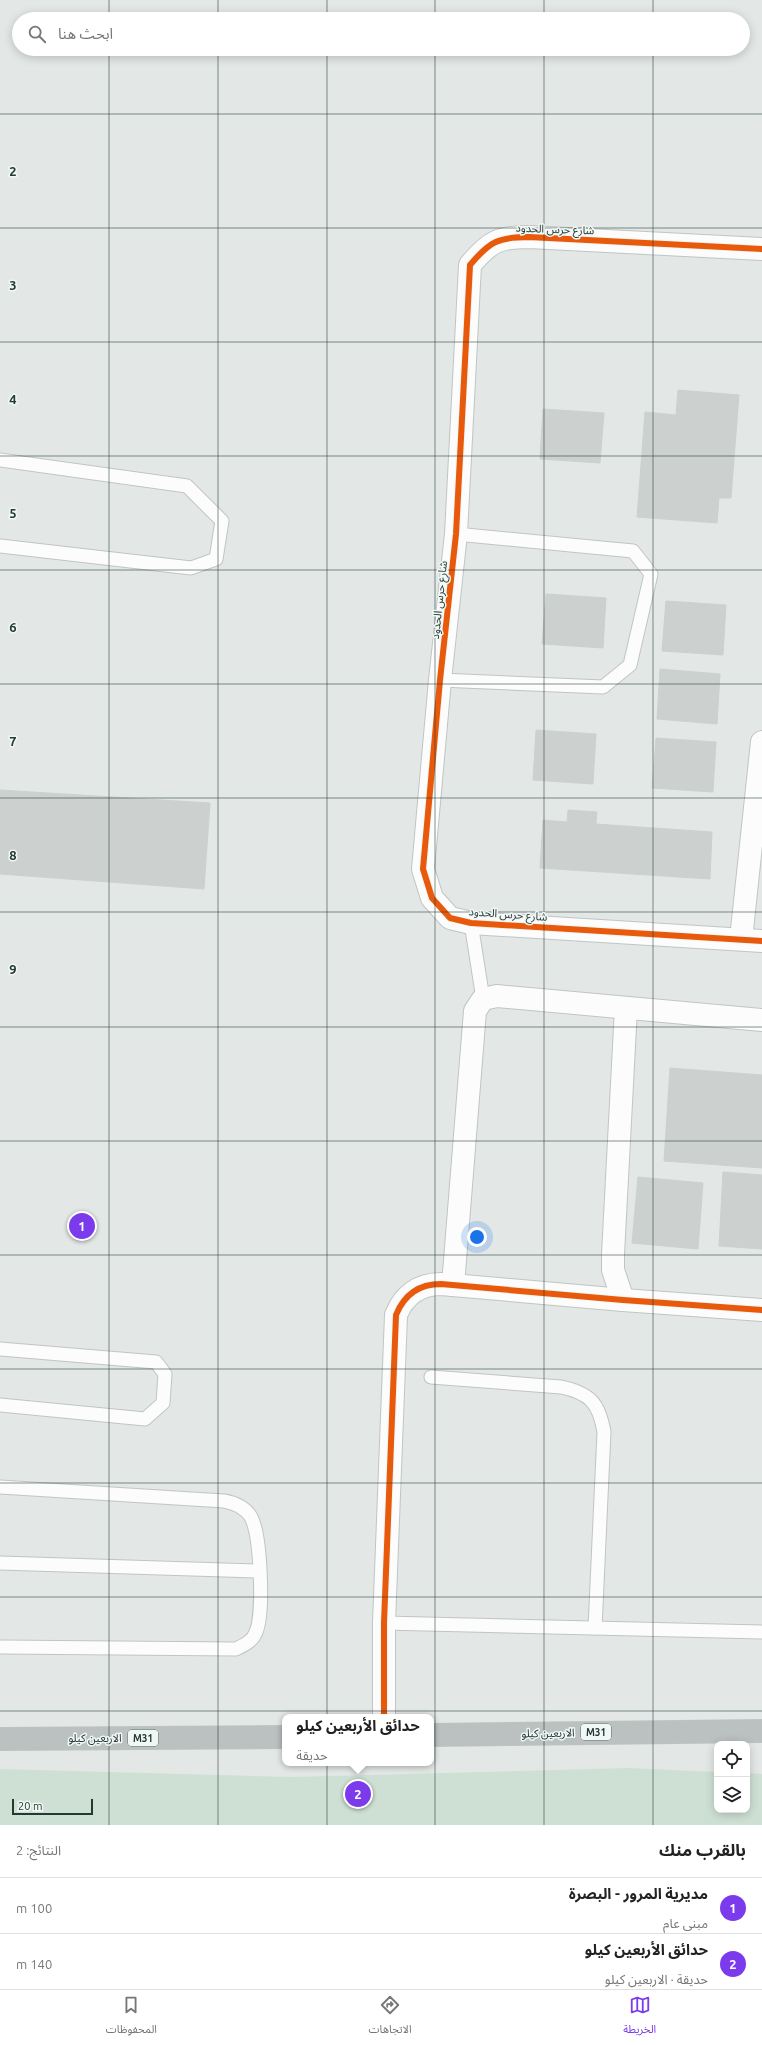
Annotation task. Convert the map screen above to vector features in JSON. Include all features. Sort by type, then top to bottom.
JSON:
[{"type":"highway","name":"الاربعين كيلو","points":[[434,1735],[762,1732]]},
{"type":"highway","name":"الاربعين كيلو","points":[[0,1739],[282,1737]]},
{"type":"street","name":"شارع حرس الحدود","points":[[752,940],[471,923],[450,918],[445,913],[432,898],[423,869],[440,680],[456,534],[470,265],[484,249],[505,237],[762,249]]},
{"type":"street","points":[[752,940],[762,742]]},
{"type":"street","points":[[453,1285],[475,1011],[483,999],[497,996],[762,1020]]},
{"type":"street","points":[[623,1300],[613,1270],[613,1254],[626,1008]]},
{"type":"street","points":[[384,1714],[384,1623],[396,1315],[405,1298],[412,1292],[431,1284],[762,1310]]},
{"type":"lane","points":[[0,460],[187,486],[222,521],[216,559],[191,568],[0,546]]},
{"type":"lane","points":[[440,680],[603,687],[630,665],[651,574],[633,551],[456,534]]},
{"type":"lane","points":[[471,923],[483,999]]},
{"type":"lane","points":[[0,1349],[156,1362],[165,1374],[163,1403],[145,1419],[0,1405]]},
{"type":"lane","points":[[431,1378],[561,1387],[578,1390],[592,1400],[601,1414],[604,1432],[595,1628]]},
{"type":"lane","points":[[0,1487],[236,1503],[246,1510],[251,1517],[256,1531],[260,1571],[260,1621],[256,1634],[246,1644],[236,1649],[0,1647]]},
{"type":"lane","points":[[0,1563],[260,1571]]},
{"type":"lane","points":[[384,1623],[762,1632]]},
{"type":"green space","points":[[629,1768],[714,1772],[714,1813],[750,1813],[750,1773],[762,1774],[762,1825],[0,1825],[0,1769],[291,1777]]},
{"type":"building","points":[[678,390],[739,395],[731,498],[719,498],[717,523],[637,517],[645,412],[676,415]]},
{"type":"building","points":[[543,409],[604,413],[600,463],[540,459]]},
{"type":"building","points":[[546,594],[606,598],[603,648],[542,644]]},
{"type":"building","points":[[666,601],[726,605],[723,655],[662,651]]},
{"type":"building","points":[[660,669],[720,674],[717,724],[657,719]]},
{"type":"building","points":[[536,730],[596,734],[593,784],[533,780]]},
{"type":"building","points":[[656,738],[716,742],[713,792],[652,788]]},
{"type":"building","points":[[0,790],[210,803],[204,889],[0,874]]},
{"type":"building","points":[[568,810],[597,812],[596,824],[712,832],[710,879],[540,868],[543,820],[567,822]]},
{"type":"building","points":[[670,1068],[762,1075],[762,1168],[664,1161]]},
{"type":"building","points":[[723,1172],[762,1175],[762,1249],[719,1246]]},
{"type":"building","points":[[638,1177],[703,1183],[698,1249],[632,1243]]},
{"type":"cycle path","points":[[762,249],[519,237],[496,242],[483,250],[470,265],[456,534],[440,680],[423,869],[432,898],[450,918],[471,923],[762,941]]},
{"type":"cycle path","points":[[384,1714],[384,1623],[396,1315],[399,1308],[408,1296],[426,1286],[441,1284],[623,1300],[762,1310]]},
{"type":"place","name":"مديرية المرور - البصرة","points":[[82,1226]]},
{"type":"place","name":"حدائق الأربعين كيلو","points":[[358,1794]]}]
